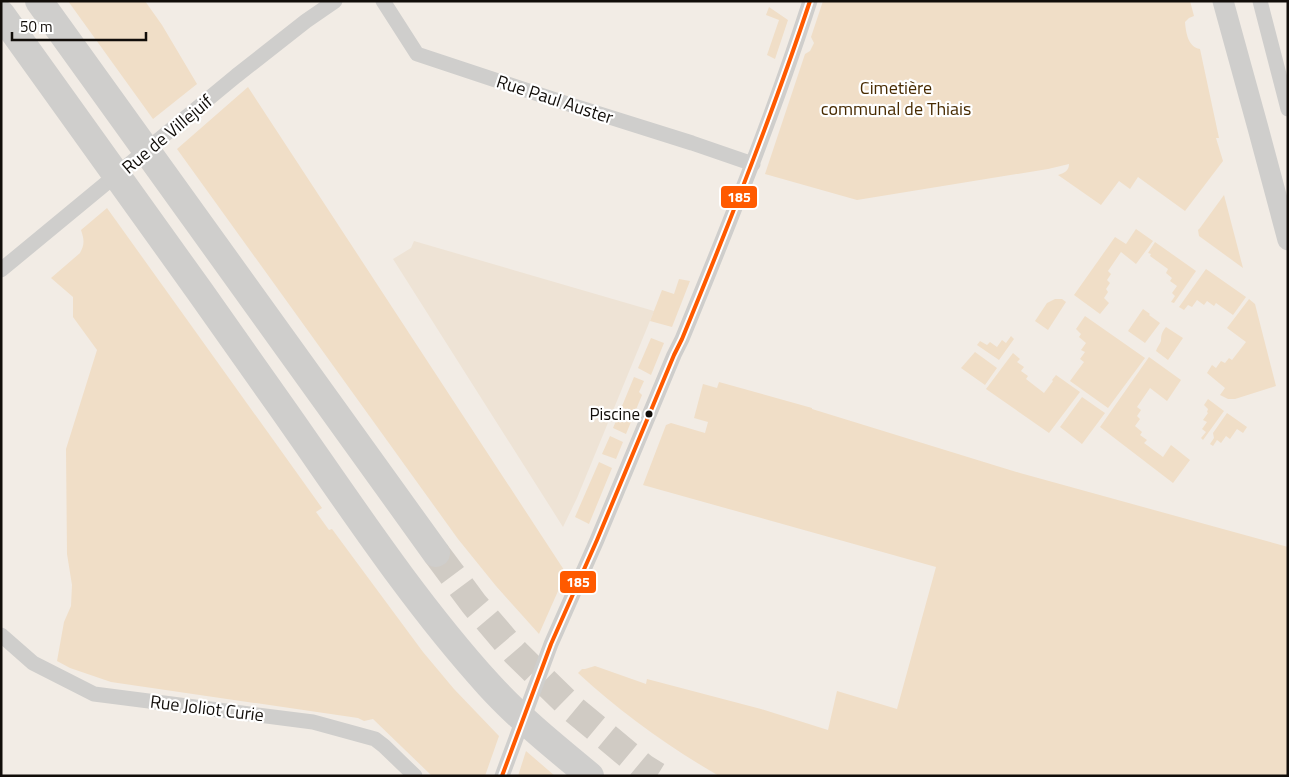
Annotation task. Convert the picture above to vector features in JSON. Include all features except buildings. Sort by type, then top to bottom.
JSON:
[{"type":"highway","points":[[39,1],[436,553]]},
{"type":"highway","points":[[1,14],[119,177],[427,612],[495,692],[532,729],[590,776]]},
{"type":"main road","points":[[1223,1],[1288,240]]},
{"type":"street","name":"Rue de Villejuif","points":[[1,270],[236,76],[306,21],[318,6],[336,1]]},
{"type":"street","name":"Rue Paul Auster","points":[[383,1],[417,54],[753,164]]},
{"type":"street","points":[[502,776],[552,644],[682,339],[753,164],[810,1]]},
{"type":"street","points":[[1260,1],[1288,109]]},
{"type":"street","name":"Rue Joliot Curie","points":[[1,636],[33,663],[94,694],[313,722],[374,739],[384,746],[415,776]]},
{"type":"shaded area","points":[[414,241],[654,311],[577,498],[563,527],[393,259],[411,248]]},
{"type":"green space","points":[[68,1],[145,1],[162,25],[197,84],[153,119]]},
{"type":"green space","name":"Cimetière communal de Thiais","points":[[823,1],[1190,1],[1194,16],[1185,22],[1186,31],[1190,42],[1200,49],[1219,138],[1216,138],[1223,161],[1185,211],[1138,177],[1130,189],[1119,181],[1101,205],[1058,175],[1067,170],[1069,164],[857,200],[765,174],[805,54],[810,51],[814,43],[811,37]]},
{"type":"green space","points":[[769,7],[788,20],[775,59],[767,55],[779,20],[766,15]]},
{"type":"green space","points":[[248,87],[566,573],[539,634],[496,586],[458,539],[177,149]]},
{"type":"green space","points":[[1224,195],[1243,268],[1199,236],[1198,230]]},
{"type":"green space","points":[[107,208],[322,508],[316,512],[329,530],[332,529],[423,652],[454,689],[499,736],[485,776],[432,776],[373,719],[364,721],[358,718],[111,682],[70,668],[57,661],[64,622],[71,606],[72,585],[67,554],[66,449],[97,350],[73,317],[73,297],[51,278],[80,253],[84,242],[81,230]]},
{"type":"green space","points":[[1136,229],[1153,241],[1136,264],[1121,252],[1108,271],[1111,274],[1107,280],[1110,283],[1104,298],[1109,303],[1100,314],[1074,295],[1115,237],[1126,244]]},
{"type":"green space","points":[[1155,242],[1196,271],[1174,303],[1171,302],[1175,296],[1172,293],[1177,286],[1170,281],[1172,278],[1166,273],[1168,269],[1148,253]]},
{"type":"green space","points":[[1206,269],[1246,297],[1233,315],[1216,303],[1214,306],[1207,301],[1204,305],[1197,300],[1192,307],[1188,305],[1184,310],[1179,307]]},
{"type":"green space","points":[[679,279],[690,281],[672,327],[650,321],[662,290],[674,294]]},
{"type":"green space","points":[[1055,299],[1062,299],[1066,302],[1048,330],[1035,321],[1047,303]]},
{"type":"green space","points":[[1249,299],[1255,304],[1276,386],[1235,399],[1228,399],[1220,395],[1225,388],[1207,373],[1212,365],[1216,368],[1221,361],[1225,363],[1229,358],[1232,360],[1246,342],[1227,328]]},
{"type":"green space","points":[[1143,309],[1160,323],[1145,343],[1128,331]]},
{"type":"green space","points":[[1085,316],[1145,358],[1108,408],[1070,381],[1084,362],[1080,359],[1085,352],[1081,350],[1086,343],[1079,337],[1081,334],[1076,329]]},
{"type":"green space","points":[[1166,327],[1183,338],[1168,360],[1156,351]]},
{"type":"green space","points":[[1011,336],[1014,339],[999,360],[977,345],[980,341],[987,345],[990,342],[997,347],[1002,340],[1006,343]]},
{"type":"green space","points":[[651,338],[664,343],[651,375],[638,368]]},
{"type":"green space","points":[[975,352],[997,368],[985,385],[961,368]]},
{"type":"green space","points":[[1013,353],[1020,359],[1017,362],[1024,367],[1021,371],[1028,376],[1026,379],[1044,393],[1056,375],[1080,392],[1049,433],[986,389]]},
{"type":"green space","points":[[1149,357],[1181,380],[1167,401],[1150,388],[1137,407],[1141,410],[1137,416],[1140,419],[1135,426],[1142,432],[1140,435],[1147,440],[1144,443],[1163,457],[1171,445],[1190,460],[1173,483],[1100,427]]},
{"type":"green space","points":[[634,377],[644,381],[639,392],[642,395],[626,434],[613,428]]},
{"type":"green space","points":[[719,382],[812,408],[1020,473],[1288,547],[1288,776],[719,776],[664,741],[628,716],[578,673],[582,669],[595,666],[646,684],[647,679],[761,709],[828,730],[837,691],[897,709],[936,567],[643,485],[666,425],[671,423],[705,433],[708,422],[694,418],[703,384],[717,388]]},
{"type":"green space","points":[[1082,397],[1105,413],[1082,444],[1060,427]]},
{"type":"green space","points":[[1208,399],[1224,411],[1203,440],[1201,438],[1206,432],[1202,429],[1207,422],[1203,420],[1208,413],[1208,409],[1204,405]]},
{"type":"green space","points":[[1227,413],[1247,427],[1243,433],[1237,429],[1230,439],[1226,436],[1221,443],[1217,440],[1213,446],[1210,444],[1214,438],[1213,433]]},
{"type":"green space","points":[[610,436],[623,442],[616,459],[602,454]]},
{"type":"green space","points":[[599,462],[612,468],[589,524],[575,517]]},
{"type":"green space","points":[[526,751],[555,776],[518,776]]},
{"type":"tunnel","points":[[436,553],[474,604],[515,652],[572,708],[644,768],[657,776]]},
{"type":"transit line","name":"185","points":[[502,776],[551,644],[597,540],[716,255],[765,129],[810,1]]},
{"type":"place","name":"Piscine","points":[[649,414]]}]
